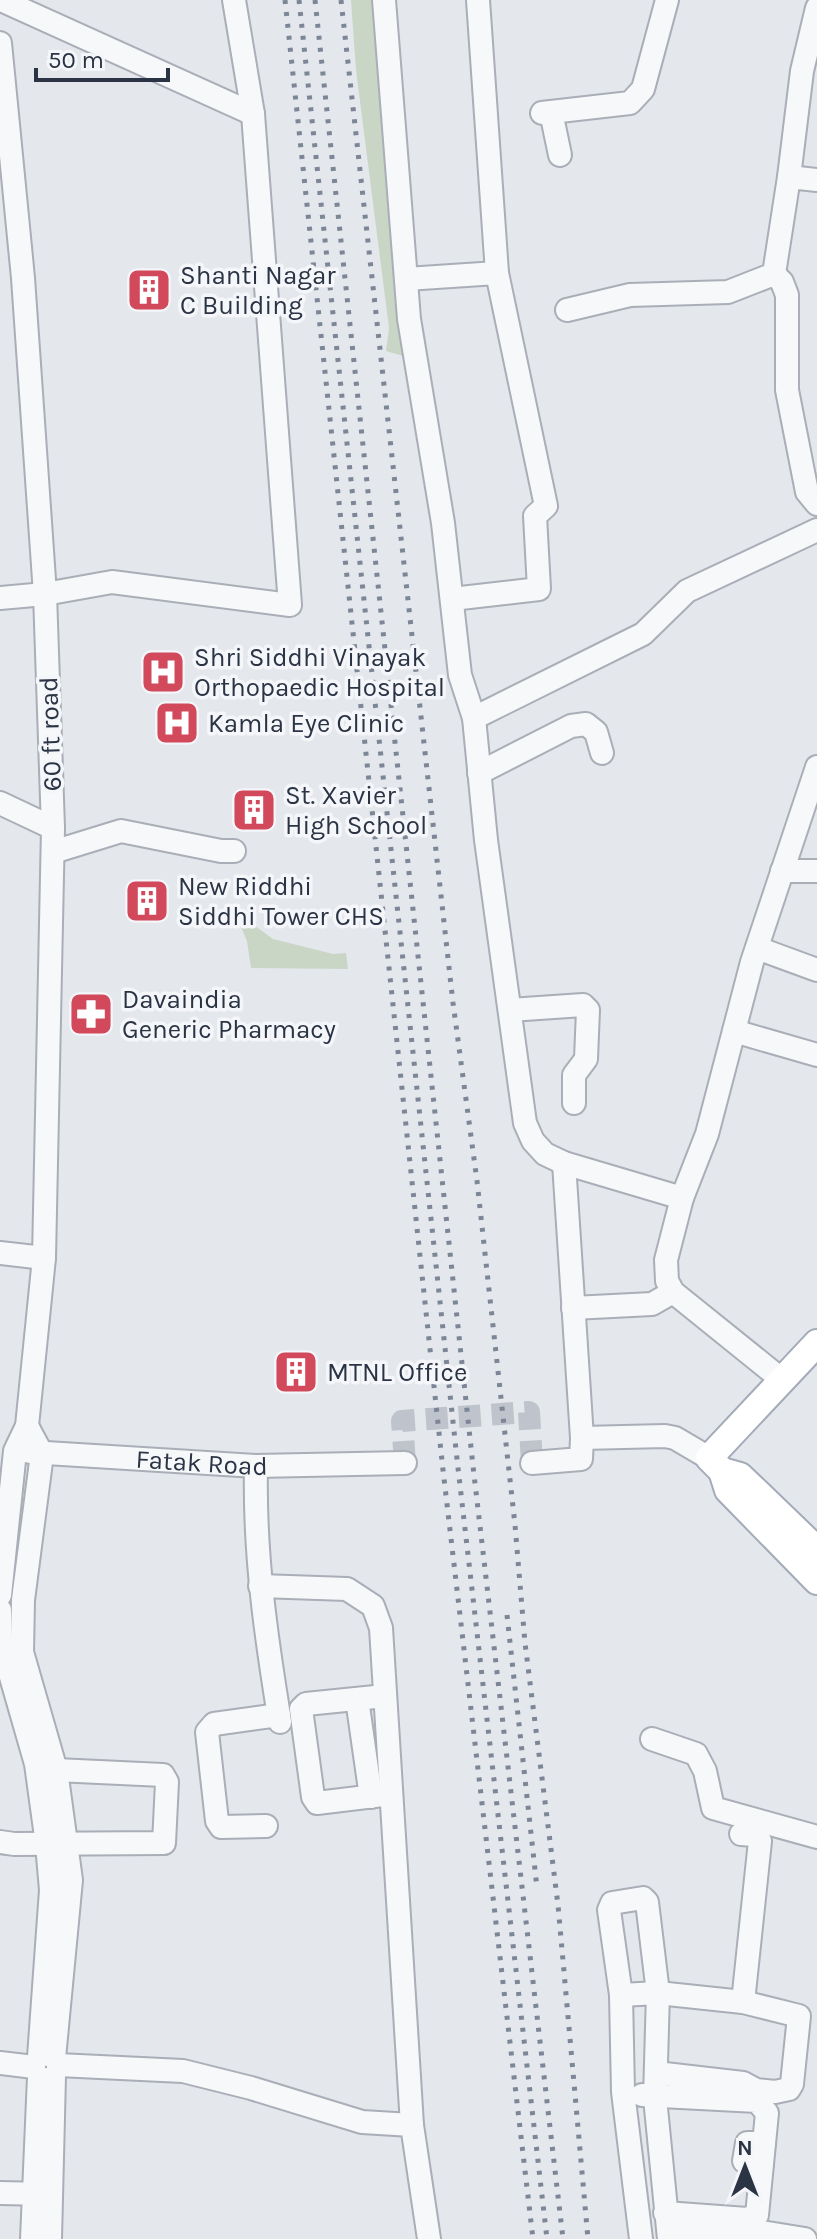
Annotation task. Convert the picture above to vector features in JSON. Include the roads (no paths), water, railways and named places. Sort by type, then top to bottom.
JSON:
[{"type":"main road","points":[[725,1474],[781,1379],[817,1343]]},
{"type":"main road","points":[[725,1474],[817,1550]]},
{"type":"main road","points":[[725,1474],[817,1581]]},
{"type":"street","points":[[1,0],[253,114]]},
{"type":"street","points":[[0,598],[45,594],[112,582],[290,605],[253,114],[234,0]]},
{"type":"street","points":[[384,0],[409,319],[443,523],[460,675],[474,718],[486,840],[525,1123],[533,1141],[545,1154],[564,1163],[682,1198]]},
{"type":"street","points":[[452,599],[539,589],[535,516],[546,506],[497,273],[478,0]]},
{"type":"street","points":[[560,155],[547,112],[630,103],[638,96],[643,89],[667,0]]},
{"type":"street","points":[[774,274],[802,71],[817,8]]},
{"type":"street","name":"60 ft road","points":[[0,43],[7,192],[45,594],[53,828],[44,1258],[27,1426]]},
{"type":"street","points":[[789,177],[817,180]]},
{"type":"street","points":[[406,279],[497,273]]},
{"type":"street","points":[[567,310],[630,295],[728,292],[774,274]]},
{"type":"street","points":[[774,274],[782,282],[787,295],[787,390],[807,492],[817,504]]},
{"type":"street","points":[[474,718],[643,634],[687,591],[817,530]]},
{"type":"street","points":[[479,773],[571,726],[586,724],[596,732],[602,753]]},
{"type":"street","points":[[781,1379],[673,1292],[667,1281],[666,1260],[682,1198],[707,1134],[757,948],[817,767]]},
{"type":"street","points":[[0,803],[53,828]]},
{"type":"street","points":[[53,852],[121,831],[234,851]]},
{"type":"street","points":[[782,871],[817,871]]},
{"type":"street","points":[[757,948],[817,970]]},
{"type":"street","points":[[510,1010],[583,1005],[588,1010],[586,1059],[574,1075],[574,1103]]},
{"type":"street","points":[[734,1031],[817,1055]]},
{"type":"street","points":[[532,1463],[581,1459],[564,1163]]},
{"type":"street","points":[[0,1253],[44,1258]]},
{"type":"street","points":[[573,1308],[652,1304],[673,1292]]},
{"type":"street","points":[[0,1595],[8,1450],[27,1426],[42,1454],[14,1654],[38,1741],[56,1770],[57,1843]]},
{"type":"street","points":[[582,1438],[675,1438],[725,1474]]},
{"type":"street","name":"Fatak Road","points":[[8,1450],[256,1466],[405,1463]]},
{"type":"street","points":[[256,1466],[260,1586],[280,1718],[214,1724],[207,1732],[217,1821],[221,1827],[266,1826]]},
{"type":"street","points":[[260,1586],[347,1589],[373,1606],[381,1628],[385,1696],[381,1795],[412,2125],[429,2239]]},
{"type":"street","points":[[0,1610],[1,1642],[14,1654]]},
{"type":"street","points":[[381,1795],[317,1803],[313,1797],[301,1709],[306,1704],[385,1696]]},
{"type":"street","points":[[357,1699],[381,1795]]},
{"type":"street","points":[[652,1739],[696,1754],[705,1771],[713,1808],[817,1837]]},
{"type":"street","points":[[38,1741],[36,1764],[57,1843],[71,1880],[46,2067],[40,2189],[42,2232],[72,2239]]},
{"type":"street","points":[[0,1842],[164,1843],[167,1782],[163,1775],[56,1770]]},
{"type":"street","points":[[741,1834],[754,1835],[760,1841],[743,2002]]},
{"type":"street","points":[[623,2092],[655,2098],[757,2101],[767,2113],[757,2215],[639,2232],[623,2092],[621,1995],[609,1910],[612,1903],[643,1898],[647,1902],[658,1993],[655,2098],[671,2227]]},
{"type":"street","points":[[621,1995],[658,1993],[743,2002],[799,2016],[789,2089],[775,2092],[756,2090],[743,2083],[656,2073]]},
{"type":"street","points":[[0,2063],[183,2071],[362,2122],[412,2125]]},
{"type":"street","points":[[0,2179],[40,2189]]},
{"type":"street","points":[[0,2193],[40,2189]]},
{"type":"street","points":[[671,2227],[805,2239]]},
{"type":"tunnel","points":[[405,1463],[402,1421],[529,1412],[532,1463]]},
{"type":"railway","points":[[285,0],[443,1470],[533,2239]]},
{"type":"railway","points":[[299,0],[458,1468],[547,2239]]},
{"type":"railway","points":[[315,0],[473,1466],[563,2239]]},
{"type":"railway","points":[[341,0],[453,1003],[477,1181],[525,1643],[558,1905],[588,2239]]},
{"type":"railway","points":[[507,1615],[537,1888]]},
{"type":"place","name":"Shanti Nagar C Building","points":[[149,290]]},
{"type":"place","name":"Shri Siddhi Vinayak Orthopaedic Hospital","points":[[163,672]]},
{"type":"place","name":"Kamla Eye Clinic","points":[[177,723]]},
{"type":"place","name":"St. Xavier High School","points":[[254,810]]},
{"type":"place","name":"New Riddhi Siddhi Tower CHS","points":[[147,901]]},
{"type":"place","name":"Davaindia Generic Pharmacy","points":[[91,1014]]},
{"type":"place","name":"MTNL Office","points":[[296,1372]]}]
